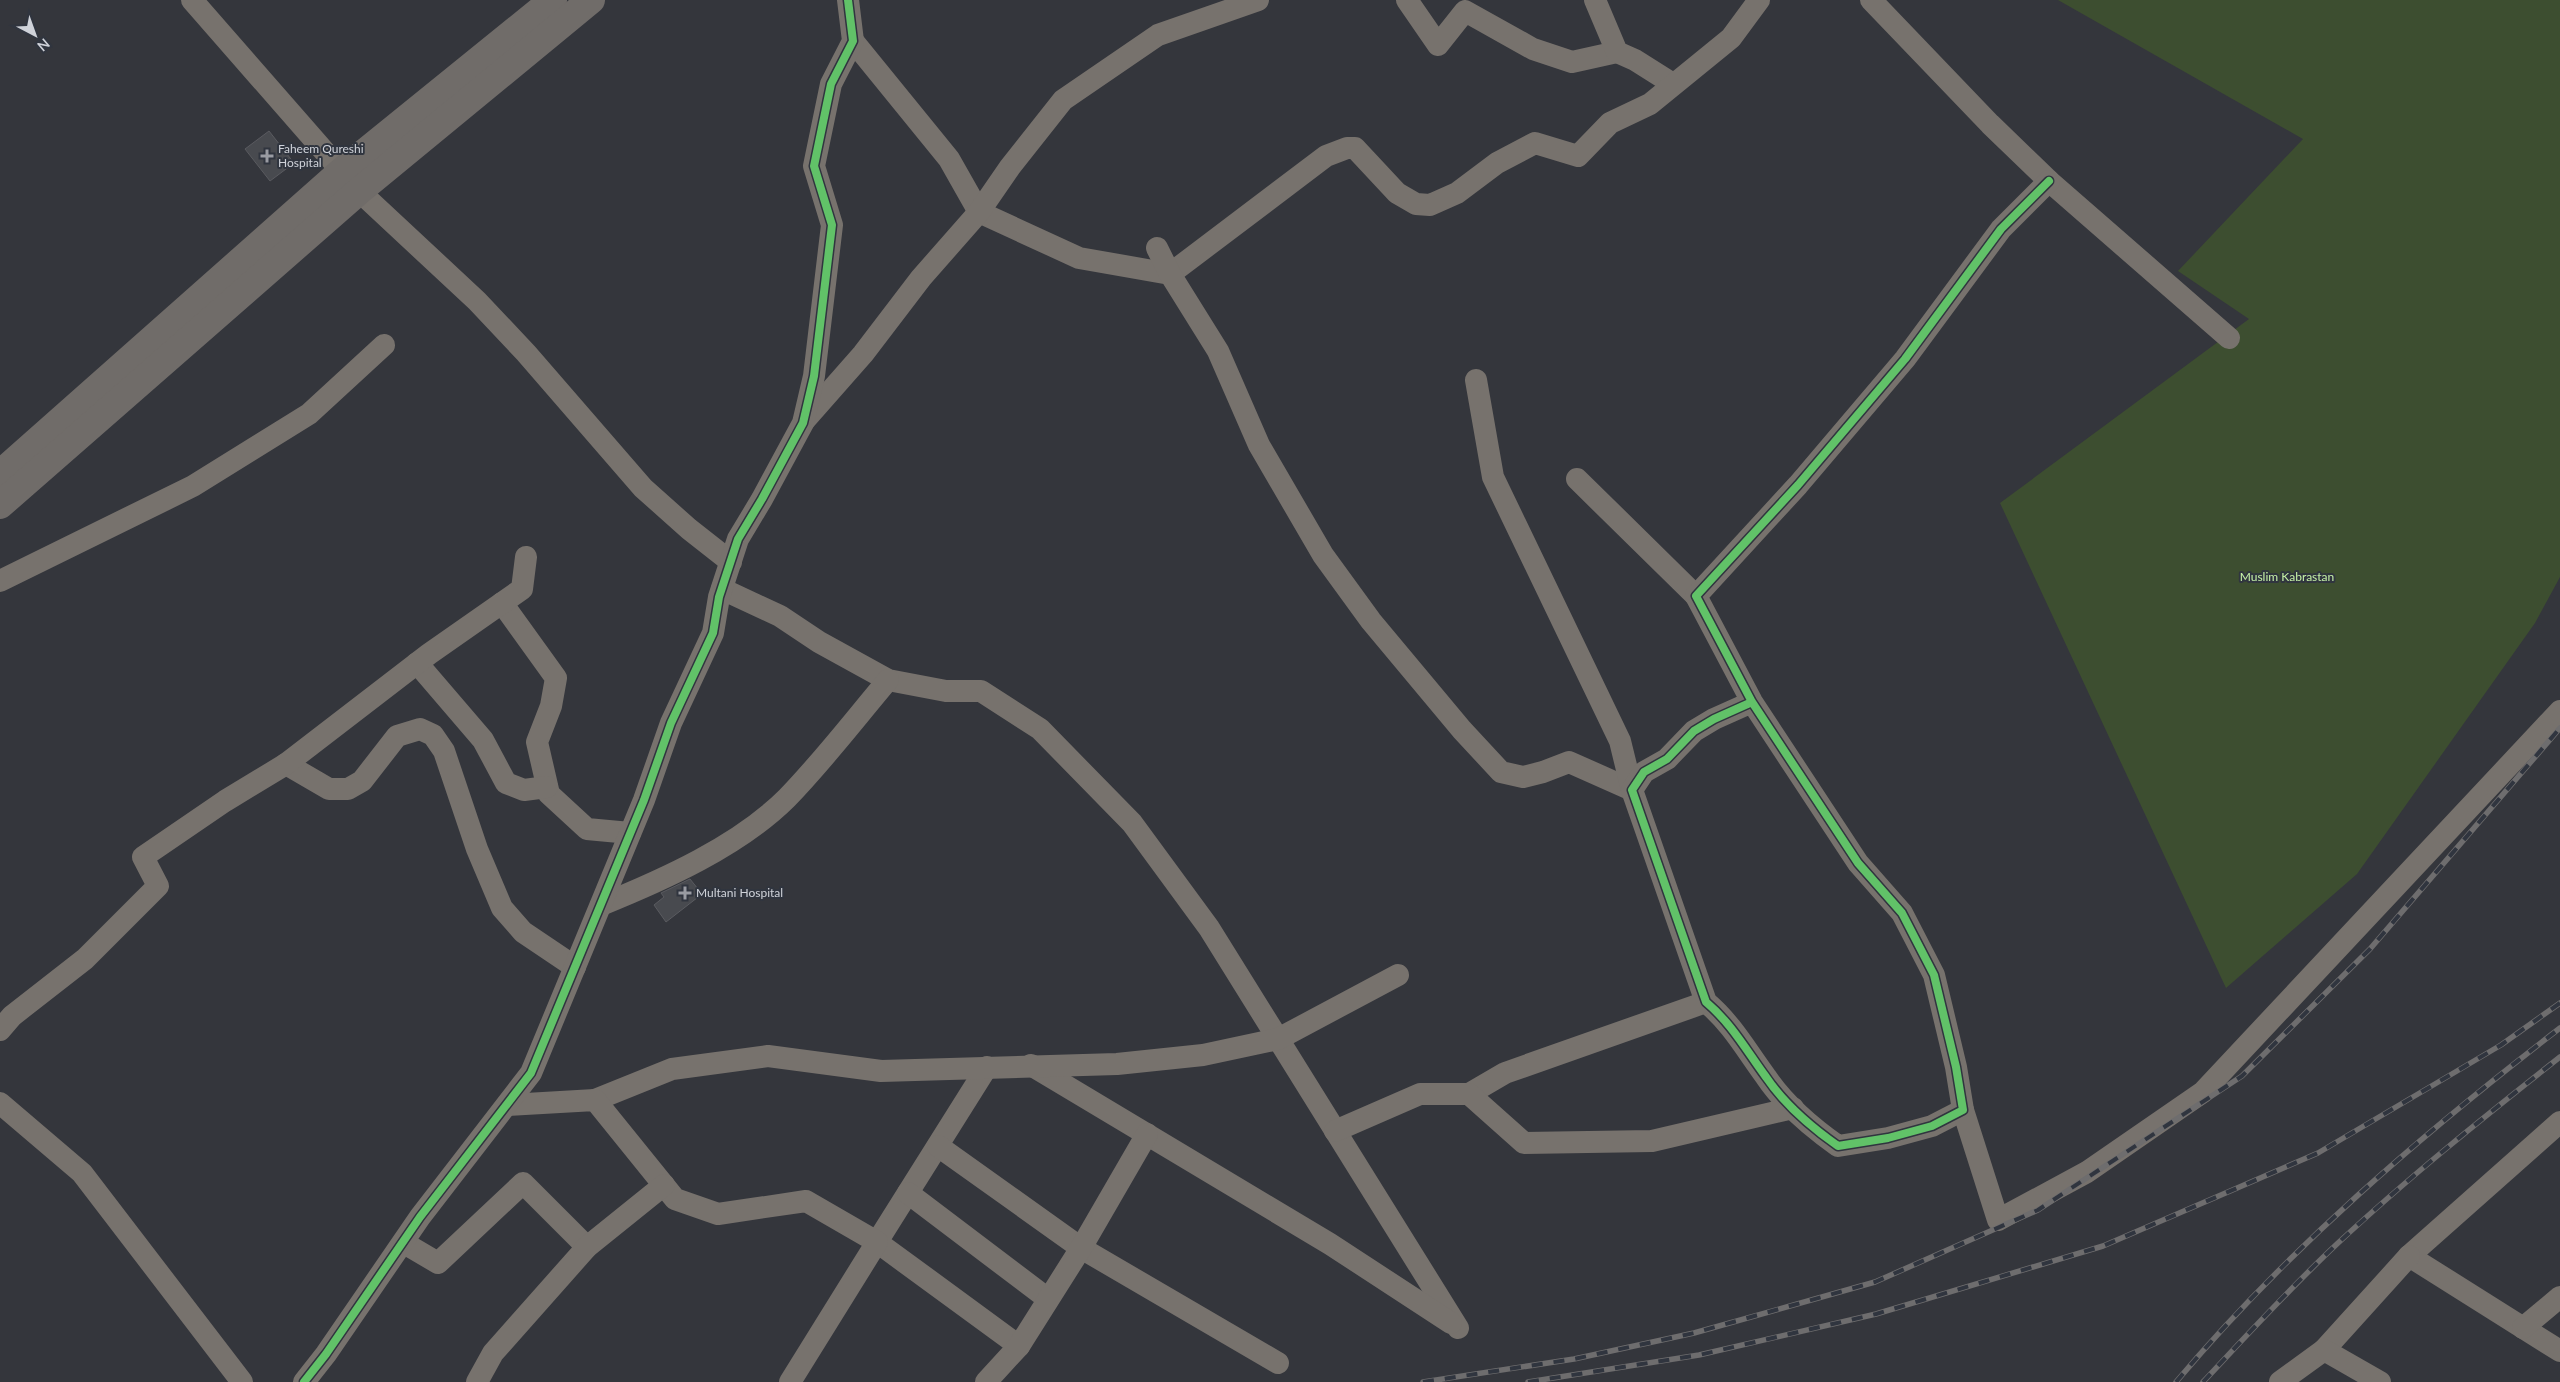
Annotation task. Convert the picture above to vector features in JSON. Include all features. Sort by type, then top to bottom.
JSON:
[{"type":"main road","points":[[0,505],[350,181],[553,0]]},
{"type":"main road","points":[[0,474],[350,181],[591,0]]},
{"type":"street","points":[[192,0],[350,181],[477,301],[526,352],[643,488],[730,562]]},
{"type":"street","points":[[848,0],[853,40],[950,159],[979,212],[1078,258],[1170,274],[1326,156],[1347,148],[1355,148],[1397,193],[1416,204],[1430,205],[1457,193],[1497,163],[1535,143],[1578,156],[1610,123],[1650,104],[1731,38],[1759,0]]},
{"type":"street","points":[[304,1382],[404,1244],[420,1218],[531,1073],[630,833],[671,723],[713,633],[722,589],[738,539],[803,423],[863,354],[921,278],[979,212],[1010,166],[1063,100],[1158,35],[1258,0]]},
{"type":"street","points":[[1407,0],[1438,45],[1465,11],[1533,50],[1572,62],[1617,52],[1635,60],[1674,84]]},
{"type":"street","points":[[1595,0],[1617,52]]},
{"type":"street","points":[[1871,0],[1990,124],[2049,181],[2228,338]]},
{"type":"street","points":[[803,423],[814,376],[832,225],[814,166],[831,84],[853,40]]},
{"type":"street","points":[[1696,596],[1798,485],[1906,360],[2001,229],[2049,181]]},
{"type":"street","points":[[1157,248],[1170,274],[1218,351],[1259,445],[1323,555],[1371,621],[1462,730],[1501,772],[1523,778],[1569,762],[1632,790]]},
{"type":"street","points":[[0,581],[193,486],[226,466],[309,414],[384,344]]},
{"type":"street","points":[[1476,380],[1493,477],[1620,741],[1632,790],[1706,1002],[1725,1018],[1766,1079],[1814,1130],[1838,1146],[1888,1138],[1932,1126],[1963,1110]]},
{"type":"street","points":[[1577,479],[1696,596],[1752,702],[1858,863],[1902,913],[1934,975],[1954,1058],[1963,1110],[1998,1220],[2087,1172],[2203,1092],[2560,711]]},
{"type":"street","points":[[0,1030],[12,1016],[85,958],[158,886],[143,857],[225,800],[286,764],[417,663],[522,589],[526,558]]},
{"type":"street","points":[[722,589],[780,616],[820,642],[888,680],[946,691],[981,691],[1040,730],[1132,823],[1209,928],[1458,1328],[1330,1244],[1031,1065]]},
{"type":"street","points":[[502,603],[556,678],[551,706],[536,742],[549,794],[587,829],[630,833]]},
{"type":"street","points":[[417,663],[483,740],[506,782],[524,790],[547,787]]},
{"type":"street","points":[[601,905],[662,881],[749,829],[786,799],[888,680]]},
{"type":"street","points":[[1632,790],[1644,772],[1667,759],[1694,731],[1714,719],[1752,702]]},
{"type":"street","points":[[286,764],[330,789],[348,789],[362,781],[398,736],[420,729],[433,735],[444,751],[477,850],[502,908],[523,932],[575,967]]},
{"type":"street","points":[[507,1105],[595,1100],[672,1069],[768,1056],[881,1071],[987,1066],[1117,1064],[1193,1056],[1278,1039],[1398,975]]},
{"type":"street","points":[[1335,1131],[1420,1094],[1469,1094],[1505,1073],[1706,1002]]},
{"type":"street","points":[[790,1382],[987,1066]]},
{"type":"street","points":[[1469,1094],[1524,1142],[1652,1142],[1793,1108]]},
{"type":"street","points":[[595,1100],[675,1199],[718,1214],[806,1201],[877,1242],[1019,1346]]},
{"type":"street","points":[[0,1103],[82,1174],[242,1382]]},
{"type":"street","points":[[2280,1382],[2324,1350],[2409,1256],[2560,1122]]},
{"type":"street","points":[[986,1382],[1019,1346],[1081,1248],[1147,1134]]},
{"type":"street","points":[[938,1146],[1081,1248],[1278,1363]]},
{"type":"street","points":[[404,1244],[438,1263],[523,1183],[587,1247]]},
{"type":"street","points":[[477,1382],[493,1353],[587,1247],[664,1185]]},
{"type":"street","points":[[908,1193],[1048,1299]]},
{"type":"street","points":[[2409,1256],[2560,1351]]},
{"type":"street","points":[[2523,1328],[2560,1297]]},
{"type":"street","points":[[2324,1350],[2380,1382]]},
{"type":"green space","name":"Muslim Kabrastan","points":[[2058,0],[2560,0],[2560,577],[2535,623],[2357,874],[2226,988],[2000,503],[2249,319],[2178,271],[2303,139]]},
{"type":"building","points":[[269,131],[294,163],[270,181],[245,149]]},
{"type":"building","points":[[690,879],[702,894],[666,922],[654,905],[664,897],[661,893]]},
{"type":"railway","points":[[1423,1382],[1574,1359],[1694,1333],[1875,1282],[2038,1210],[2242,1076],[2370,949],[2560,728]]},
{"type":"railway","points":[[1528,1382],[1699,1355],[1876,1314],[2103,1246],[2318,1153],[2501,1045],[2560,1003]]},
{"type":"railway","points":[[2176,1382],[2219,1333],[2310,1239],[2407,1152],[2508,1068],[2560,1028]]},
{"type":"railway","points":[[2203,1382],[2269,1311],[2338,1243],[2447,1148],[2560,1057]]},
{"type":"cycle path","points":[[304,1382],[326,1354],[420,1217],[531,1073],[644,800],[671,723],[713,633],[719,597],[738,539],[803,423],[814,376],[832,225],[814,166],[831,84],[853,41],[848,0]]},
{"type":"cycle path","points":[[1752,702],[1714,719],[1694,731],[1667,759],[1644,772],[1632,790],[1706,1002],[1731,1028],[1781,1097],[1808,1123],[1838,1146],[1888,1138],[1932,1126],[1963,1110],[1956,1067],[1934,975],[1902,913],[1858,863],[1752,702],[1696,596],[1798,485],[1905,359],[2001,229],[2049,181]]},
{"type":"place","name":"Faheem Qureshi Hospital","points":[[267,156]]},
{"type":"place","name":"Multani Hospital","points":[[685,893]]}]
